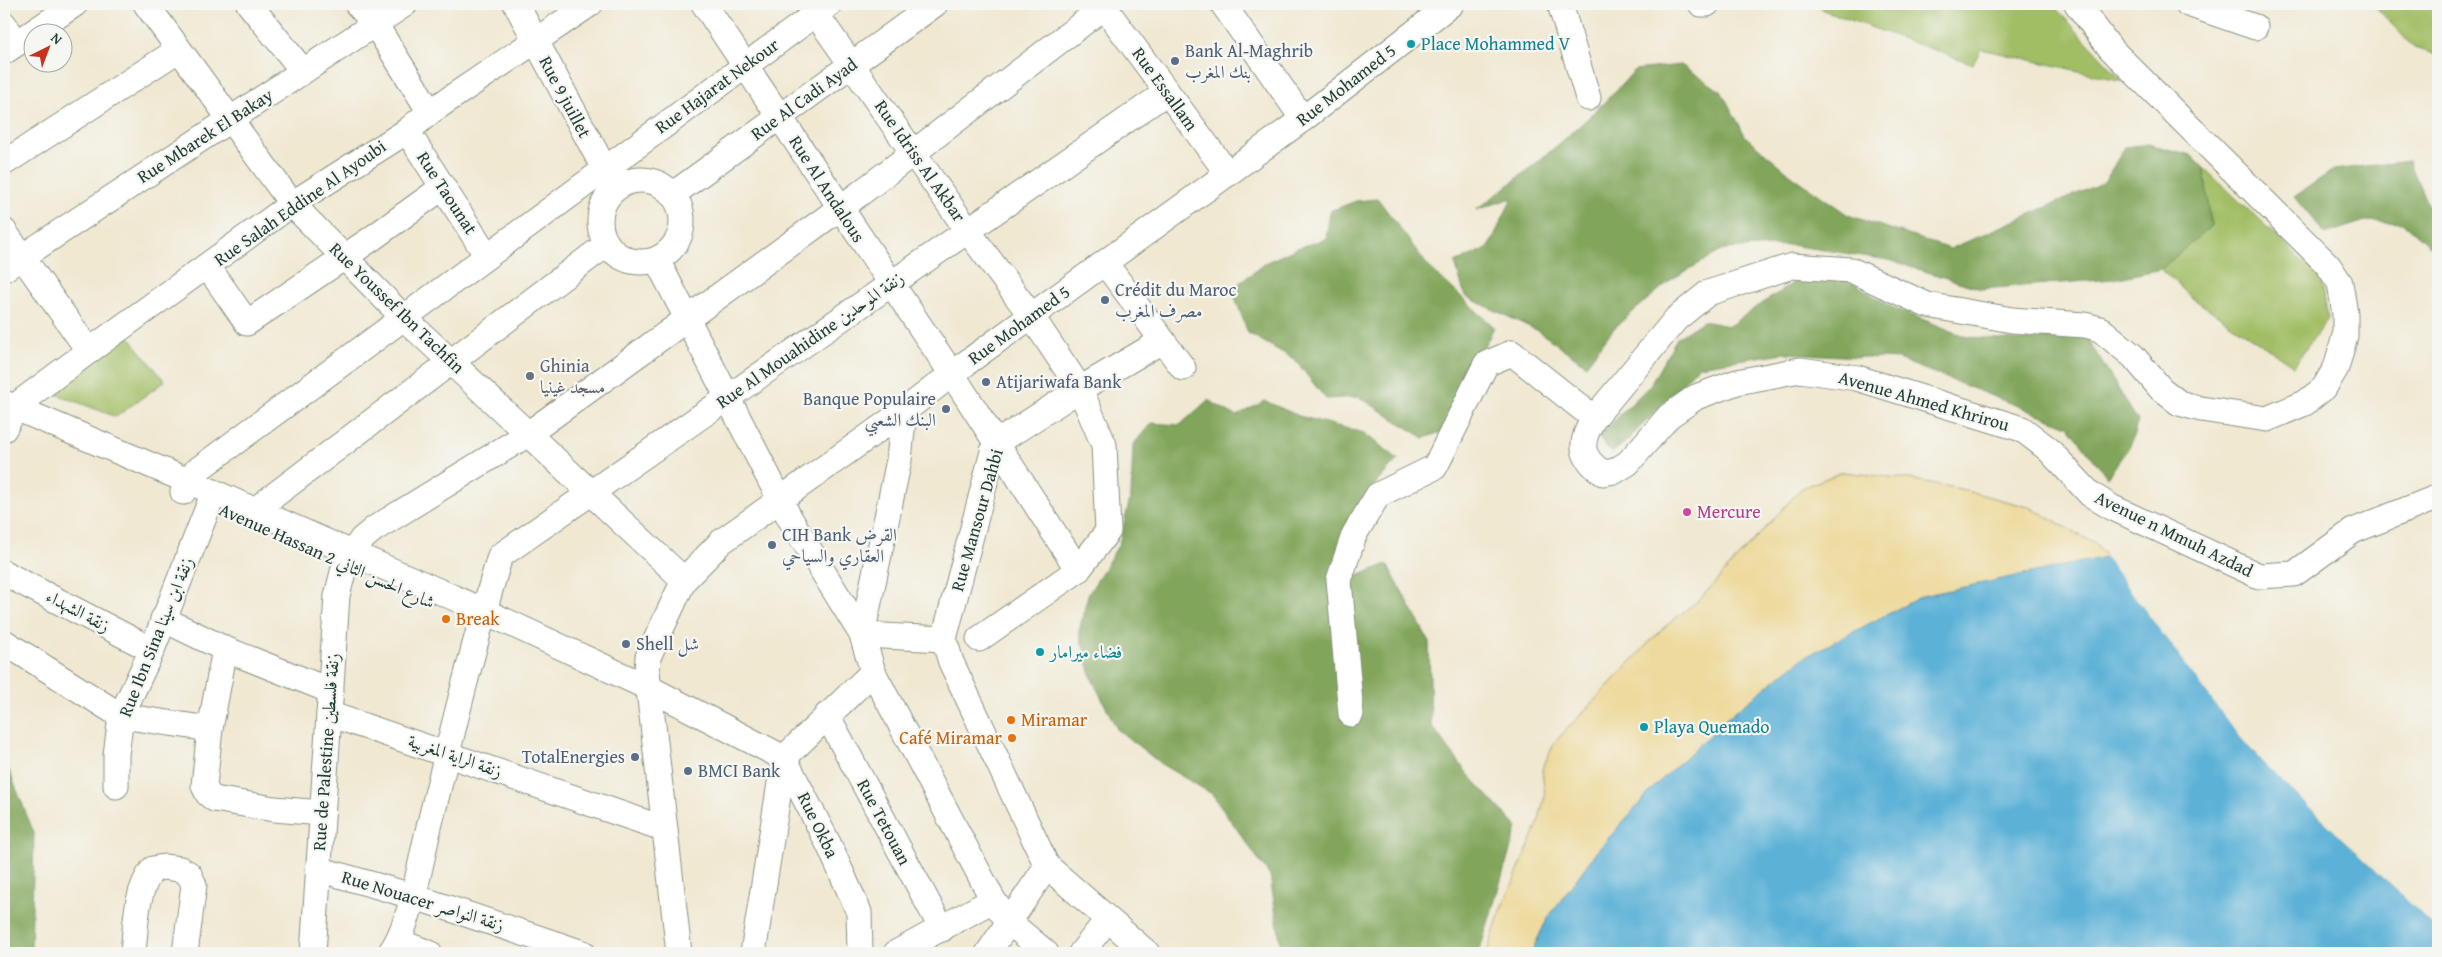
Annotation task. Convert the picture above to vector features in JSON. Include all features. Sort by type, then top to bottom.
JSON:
[{"type":"street","points":[[8,40],[75,4]]},
{"type":"street","name":"Rue Youssef Ibn Tachfin","points":[[146,4],[292,204],[403,317],[684,580]]},
{"type":"street","points":[[249,4],[303,71]]},
{"type":"street","points":[[357,4],[374,24],[430,112]]},
{"type":"street","name":"Rue Mbarek El Bakay","points":[[12,263],[405,4]]},
{"type":"street","name":"Rue 9 juillet","points":[[516,4],[610,179]]},
{"type":"street","name":"Rue Salah Eddine Al Ayoubi","points":[[7,414],[89,351],[208,267],[292,204],[407,131],[430,112],[590,4]]},
{"type":"street","name":"Rue Al Andalous","points":[[704,4],[952,374],[995,444],[1078,570]]},
{"type":"street","name":"Rue Al Cadi Ayad","points":[[672,195],[935,4]]},
{"type":"street","points":[[1223,4],[1303,119]]},
{"type":"street","name":"Rue Mohamed 5","points":[[679,953],[649,694],[648,657],[684,580],[721,542],[904,411],[952,374],[1303,119],[1451,4]]},
{"type":"street","points":[[1560,4],[1588,98]]},
{"type":"street","name":"Avenue Ahmed Khrirou","points":[[2064,467],[2048,449],[2022,429],[1857,378],[1800,370],[1737,382],[1696,397],[1669,416],[1628,463],[1615,471],[1603,472],[1590,464],[1584,451],[1586,432],[1594,418],[1676,319],[1708,293],[1792,266],[1851,270],[1927,305],[2012,320],[2085,325],[2100,328],[2133,356],[2161,389],[2179,403],[2201,409],[2266,418],[2280,415],[2305,403],[2324,388],[2336,368],[2345,336],[2345,314],[2340,283],[2328,265],[2111,49],[2077,4]]},
{"type":"street","points":[[2188,4],[2255,27]]},
{"type":"street","points":[[348,558],[374,529],[528,434],[840,209],[1105,5]]},
{"type":"street","name":"Rue Essallam","points":[[1105,5],[1228,174]]},
{"type":"street","name":"Rue Hajarat Nekour","points":[[185,486],[196,472],[487,256],[610,179],[818,7]]},
{"type":"street","name":"Rue Idriss Al Akbar","points":[[818,7],[851,65],[968,231],[1032,317],[1080,389],[1104,445],[1108,531],[1078,570],[979,638]]},
{"type":"street","points":[[4,163],[178,50]]},
{"type":"street","name":"Rue Al Mouahidine زنقة الموحدين","points":[[395,948],[412,896],[482,617],[500,556],[1167,92]]},
{"type":"street","name":"Rue Taounat","points":[[407,131],[487,256]]},
{"type":"street","points":[[610,179],[627,182],[648,181],[665,187],[672,195],[680,206],[683,224],[680,238],[674,247],[657,260],[641,263],[626,260],[617,255],[607,244],[600,228],[600,216],[610,179]]},
{"type":"street","points":[[208,267],[247,323],[344,258],[442,188]]},
{"type":"street","points":[[4,231],[12,263],[89,351]]},
{"type":"street","points":[[255,510],[607,244]]},
{"type":"street","points":[[657,260],[780,500],[862,635],[873,672],[993,900],[1008,921],[1046,953]]},
{"type":"street","points":[[1105,263],[1183,368]]},
{"type":"street","name":"Rue Mansour Dahbi","points":[[944,639],[995,444],[1080,389],[1162,341]]},
{"type":"street","points":[[1351,714],[1339,580],[1354,535],[1378,494],[1435,467],[1486,364],[1512,352],[1594,418]]},
{"type":"street","points":[[862,635],[899,460],[904,411]]},
{"type":"street","name":"Avenue Hassan 2 شارع الحسن الثاني","points":[[7,414],[185,486],[482,617],[649,694]]},
{"type":"street","name":"Avenue n Mmuh Azdad","points":[[2064,467],[2090,494],[2111,507],[2259,576],[2294,574],[2353,531],[2438,497]]},
{"type":"street","name":"Avenue Hassan 2 شارع الحسن الثاني","points":[[212,498],[255,510],[348,558]]},
{"type":"street","name":"Rue Ibn Sina زنقة ابن سينا","points":[[116,786],[116,755],[121,716],[152,650],[212,498]]},
{"type":"street","name":"Rue de Palestine زنقة فلسطين","points":[[313,953],[337,596],[348,558]]},
{"type":"street","name":"زنقة الشهداء","points":[[4,573],[152,650]]},
{"type":"street","name":"زنقة الراية المغربية","points":[[164,619],[330,703],[447,753],[666,829]]},
{"type":"street","points":[[862,635],[944,639],[951,662],[1047,866],[1147,953]]},
{"type":"street","points":[[4,642],[121,716],[210,729]]},
{"type":"street","points":[[225,649],[210,729],[204,786],[208,794],[214,799],[274,809],[322,813]]},
{"type":"street","points":[[753,953],[784,758],[873,672]]},
{"type":"street","points":[[649,694],[784,758]]},
{"type":"street","name":"Rue Tetouan","points":[[827,715],[942,929]]},
{"type":"street","name":"Rue Okba","points":[[784,758],[829,844],[859,912],[860,953]]},
{"type":"street","points":[[988,953],[1047,866]]},
{"type":"street","points":[[133,953],[138,907],[145,879],[153,869],[164,867],[180,869],[189,874],[194,885],[185,953]]},
{"type":"street","name":"Rue Nouacer زنقة النواصر","points":[[318,869],[412,896],[584,953]]},
{"type":"street","points":[[896,953],[993,900]]},
{"type":"street","points":[[1081,953],[1107,920]]},
{"type":"street","points":[[395,948],[429,953]]},
{"type":"green space","points":[[1817,4],[2052,4],[2123,81],[1981,49],[1973,64],[1823,10]]},
{"type":"green space","points":[[2373,4],[2438,4],[2438,55],[2414,48]]},
{"type":"green space","points":[[1681,65],[1721,91],[1746,137],[1794,177],[1848,215],[1950,249],[2104,182],[2125,147],[2148,144],[2191,155],[2204,168],[2211,226],[2161,269],[2114,279],[1981,289],[1889,260],[1791,245],[1725,249],[1672,279],[1614,328],[1586,365],[1538,331],[1465,296],[1455,263],[1489,247],[1512,198],[1476,210],[1559,144],[1635,70]]},
{"type":"green space","points":[[2409,161],[2428,206],[2438,207],[2438,253],[2404,223],[2365,221],[2325,234],[2294,197],[2333,170]]},
{"type":"green space","points":[[2204,168],[2321,278],[2328,318],[2294,366],[2192,298],[2161,269],[2211,226]]},
{"type":"green space","points":[[1378,199],[1428,266],[1494,327],[1444,431],[1424,438],[1359,397],[1326,399],[1294,359],[1248,333],[1232,289],[1265,263],[1297,248],[1326,239],[1330,211],[1356,201]]},
{"type":"green space","points":[[1842,275],[1889,306],[1967,337],[2031,341],[2082,330],[2138,421],[2129,449],[2107,477],[2068,426],[1898,359],[1784,353],[1699,366],[1629,439],[1612,453],[1598,437],[1650,385],[1677,338],[1703,321],[1729,326],[1803,276]]},
{"type":"green space","points":[[126,333],[165,381],[116,417],[43,389]]},
{"type":"green space","points":[[1208,400],[1236,416],[1265,401],[1299,416],[1364,433],[1398,459],[1360,501],[1347,536],[1335,585],[1387,564],[1429,641],[1431,725],[1467,773],[1517,827],[1479,953],[1282,953],[1270,876],[1212,794],[1161,764],[1117,729],[1092,679],[1079,632],[1088,595],[1119,544],[1131,495],[1133,445],[1151,423],[1180,425]]},
{"type":"green space","points":[[4,758],[34,833],[31,953],[4,953]]},
{"type":"sand","name":"Playa Quemado","points":[[1842,472],[1909,479],[1956,488],[2032,508],[2097,545],[2106,557],[1922,596],[1734,712],[1655,786],[1597,851],[1547,919],[1531,953],[1487,953],[1498,918],[1537,827],[1545,796],[1542,769],[1555,742],[1661,630],[1700,599],[1802,488]]},
{"type":"water","points":[[2106,557],[2234,730],[2262,762],[2438,930],[2438,953],[1531,953],[1547,919],[1597,851],[1655,786],[1734,712],[1803,658],[1922,596]]},
{"type":"pier","points":[[2104,555],[2108,556],[2236,728],[2264,760],[2438,926],[2438,930],[2262,762],[2234,730]]},
{"type":"place","name":"Place Mohammed V","points":[[1411,44]]},
{"type":"place","name":"Bank Al-Maghrib بنك المغرب","points":[[1175,61]]},
{"type":"place","name":"Crédit du Maroc مصرف المغرب","points":[[1105,300]]},
{"type":"place","name":"Ghinia مسجد غينيا","points":[[530,376]]},
{"type":"place","name":"Atijariwafa Bank","points":[[986,382]]},
{"type":"place","name":"Banque Populaire البنك الشعبي","points":[[946,409]]},
{"type":"place","name":"Mercure","points":[[1687,512]]},
{"type":"place","name":"CIH Bank القرض العقاري والسياحي","points":[[772,545]]},
{"type":"place","name":"Break","points":[[446,619]]},
{"type":"place","name":"Shell شل","points":[[626,644]]},
{"type":"place","name":"فضاء ميرامار","points":[[1040,652]]},
{"type":"place","name":"Miramar","points":[[1011,720]]},
{"type":"place","name":"Playa Quemado","points":[[1644,727]]},
{"type":"place","name":"Café Miramar","points":[[1012,738]]},
{"type":"place","name":"TotalEnergies","points":[[635,757]]},
{"type":"place","name":"BMCI Bank","points":[[688,771]]}]
